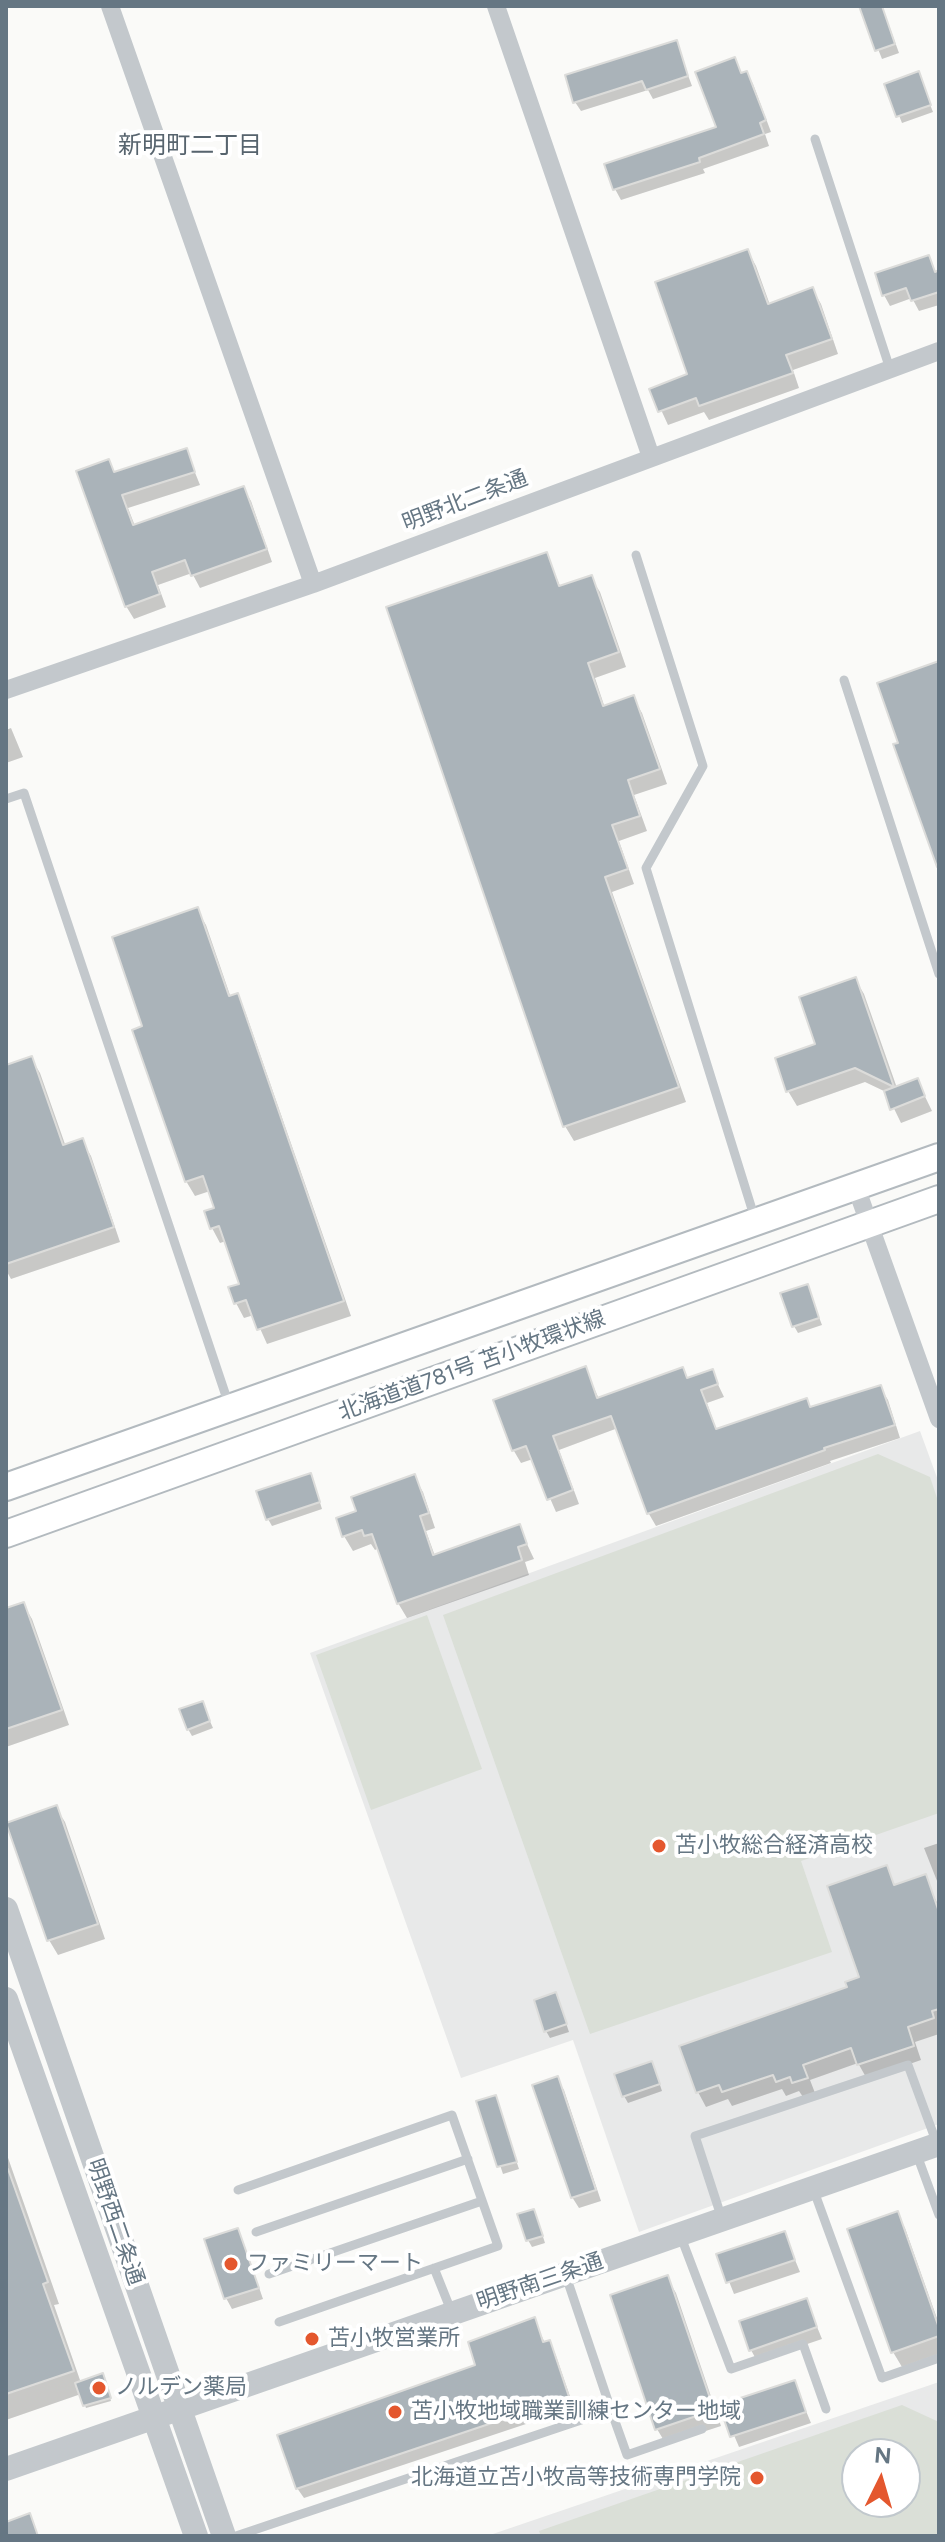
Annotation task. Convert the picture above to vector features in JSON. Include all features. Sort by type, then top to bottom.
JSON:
[{"type":"main road","name":"北海道道781号 苫小牧環状線","points":[[6,1487],[939,1157]]},
{"type":"main road","name":"北海道道781号 苫小牧環状線","points":[[6,1534],[939,1199]]},
{"type":"street","points":[[110,6],[313,584]]},
{"type":"street","points":[[496,6],[651,457]]},
{"type":"street","name":"明野北二条通","points":[[6,690],[313,584],[939,351]]},
{"type":"street","points":[[856,1187],[933,1384],[939,1419]]},
{"type":"street","name":"明野西二条通","points":[[6,1909],[11,1938],[224,2536]]},
{"type":"street","name":"明野西二条通","points":[[6,1999],[196,2536]]},
{"type":"street","name":"明野南三条通","points":[[6,2469],[931,2147]]},
{"type":"lane","points":[[815,139],[890,369]]},
{"type":"lane","points":[[636,555],[703,766],[646,868],[756,1222]]},
{"type":"lane","points":[[844,680],[939,974]]},
{"type":"lane","points":[[6,799],[24,793],[231,1408]]},
{"type":"lane","points":[[722,2219],[695,2136],[908,2065],[931,2147],[939,2215]]},
{"type":"lane","points":[[238,2190],[452,2115],[498,2246],[279,2322]]},
{"type":"lane","points":[[256,2232],[468,2159]]},
{"type":"lane","points":[[812,2188],[882,2378],[939,2358]]},
{"type":"lane","points":[[269,2274],[482,2201]]},
{"type":"lane","points":[[679,2234],[731,2369],[803,2344],[826,2409]]},
{"type":"lane","points":[[434,2268],[452,2313]]},
{"type":"lane","points":[[565,2274],[627,2455],[702,2429]]},
{"type":"lane","points":[[236,2536],[611,2410]]},
{"type":"shaded area","name":"苫小牧総合経済高校","points":[[920,1431],[939,1483],[939,2124],[639,2232],[573,2040],[461,2078],[310,1653]]},
{"type":"shaded area","points":[[878,1454],[930,1477],[939,1504],[939,1813],[801,1861],[832,1952],[590,2034],[443,1615]]},
{"type":"shaded area","points":[[427,1615],[482,1769],[371,1810],[316,1655]]},
{"type":"shaded area","name":"北海道立苫小牧高等技術専門学院","points":[[939,2382],[939,2536],[487,2536]]},
{"type":"shaded area","name":"北海道立苫小牧高等技術専門学院","points":[[902,2405],[939,2422],[939,2536],[541,2536],[539,2531]]},
{"type":"building","points":[[859,6],[882,6],[895,44],[875,51]]},
{"type":"building","points":[[677,40],[688,76],[646,90],[642,81],[573,103],[565,75]]},
{"type":"building","points":[[735,57],[741,73],[747,71],[766,120],[760,123],[764,134],[699,158],[700,162],[613,190],[604,164],[716,127],[695,72]]},
{"type":"building","points":[[919,71],[931,105],[896,117],[884,84]]},
{"type":"building","points":[[748,249],[768,304],[813,287],[832,339],[786,355],[793,373],[699,406],[696,398],[658,412],[649,389],[687,374],[655,282]]},
{"type":"building","points":[[929,255],[935,272],[939,270],[939,292],[911,301],[906,288],[882,296],[875,273]]},
{"type":"building","points":[[187,448],[195,472],[122,495],[133,525],[244,486],[267,549],[191,576],[185,560],[152,572],[160,594],[125,607],[76,471],[109,459],[114,472]]},
{"type":"building","points":[[547,552],[559,586],[592,575],[619,652],[588,663],[603,706],[634,695],[660,769],[628,780],[640,816],[612,825],[628,869],[605,877],[679,1087],[563,1127],[386,607]]},
{"type":"building","points":[[939,661],[937,867],[893,744],[898,743],[877,683]]},
{"type":"building","points":[[198,907],[229,996],[238,993],[344,1301],[257,1330],[246,1300],[234,1304],[228,1287],[239,1284],[219,1226],[210,1229],[204,1211],[214,1208],[203,1176],[185,1182],[132,1030],[142,1026],[112,937]]},
{"type":"building","points":[[856,977],[894,1087],[855,1068],[786,1092],[775,1058],[815,1044],[799,997]]},
{"type":"building","points":[[32,1056],[63,1145],[83,1138],[114,1227],[6,1264],[6,1065]]},
{"type":"building","points":[[918,1078],[925,1096],[890,1110],[884,1091]]},
{"type":"building","points":[[808,1284],[819,1318],[792,1327],[780,1293]]},
{"type":"building","points":[[586,1366],[597,1398],[683,1367],[687,1378],[713,1369],[718,1384],[701,1390],[716,1429],[807,1398],[810,1407],[881,1385],[895,1425],[647,1514],[611,1416],[553,1436],[573,1490],[547,1500],[526,1446],[512,1451],[493,1400]]},
{"type":"building","points":[[311,1473],[320,1502],[266,1520],[256,1491]]},
{"type":"building","points":[[415,1474],[429,1513],[420,1516],[433,1555],[520,1524],[527,1544],[518,1547],[522,1560],[397,1604],[372,1534],[364,1536],[362,1530],[342,1537],[336,1518],[356,1511],[351,1497]]},
{"type":"building","points":[[24,1602],[62,1710],[6,1729],[6,1608]]},
{"type":"building","points":[[203,1701],[210,1721],[187,1730],[179,1709]]},
{"type":"building","points":[[57,1805],[98,1924],[47,1941],[6,1823]]},
{"type":"building","points":[[887,1865],[894,1885],[926,1874],[939,1912],[939,2009],[932,2011],[934,2018],[908,2027],[914,2046],[857,2065],[851,2048],[803,2065],[808,2078],[792,2083],[790,2077],[776,2082],[773,2075],[722,2092],[719,2085],[696,2093],[679,2046],[847,1987],[845,1982],[859,1977],[827,1886]]},
{"type":"building","points":[[556,1992],[567,2024],[544,2032],[534,2000]]},
{"type":"building","points":[[652,2061],[660,2084],[622,2097],[614,2074]]},
{"type":"building","points":[[558,2076],[596,2190],[571,2198],[532,2085]]},
{"type":"building","points":[[496,2095],[517,2162],[497,2167],[476,2101]]},
{"type":"building","points":[[6,2169],[48,2282],[43,2284],[74,2371],[6,2394]]},
{"type":"building","points":[[534,2209],[543,2236],[526,2241],[517,2214]]},
{"type":"building","points":[[898,2211],[939,2328],[939,2336],[891,2353],[847,2229]]},
{"type":"building","name":"ファミリーマート","points":[[238,2228],[259,2288],[224,2299],[204,2239]]},
{"type":"building","points":[[785,2231],[795,2260],[726,2283],[716,2254]]},
{"type":"building","points":[[668,2275],[714,2410],[655,2430],[610,2295]]},
{"type":"building","points":[[807,2298],[817,2327],[749,2351],[739,2321]]},
{"type":"building","name":"苫小牧地域職業訓練センター地域","points":[[535,2317],[543,2342],[550,2340],[569,2397],[296,2489],[277,2435],[475,2365],[468,2342]]},
{"type":"building","name":"ノルデン薬局","points":[[103,2373],[111,2398],[83,2406],[75,2383]]},
{"type":"building","points":[[795,2380],[806,2412],[730,2437],[719,2405]]},
{"type":"building","points":[[30,2513],[38,2536],[6,2536],[6,2522]]},
{"type":"place","name":"苫小牧総合経済高校","points":[[659,1846]]},
{"type":"place","name":"ファミリーマート","points":[[231,2264]]},
{"type":"place","name":"苫小牧営業所","points":[[312,2339]]},
{"type":"place","name":"ノルデン薬局","points":[[99,2388]]},
{"type":"place","name":"苫小牧地域職業訓練センター地域","points":[[395,2412]]},
{"type":"place","name":"北海道立苫小牧高等技術専門学院","points":[[757,2478]]},
{"type":"district","name":"新明町二丁目","points":[[190,146]]}]
